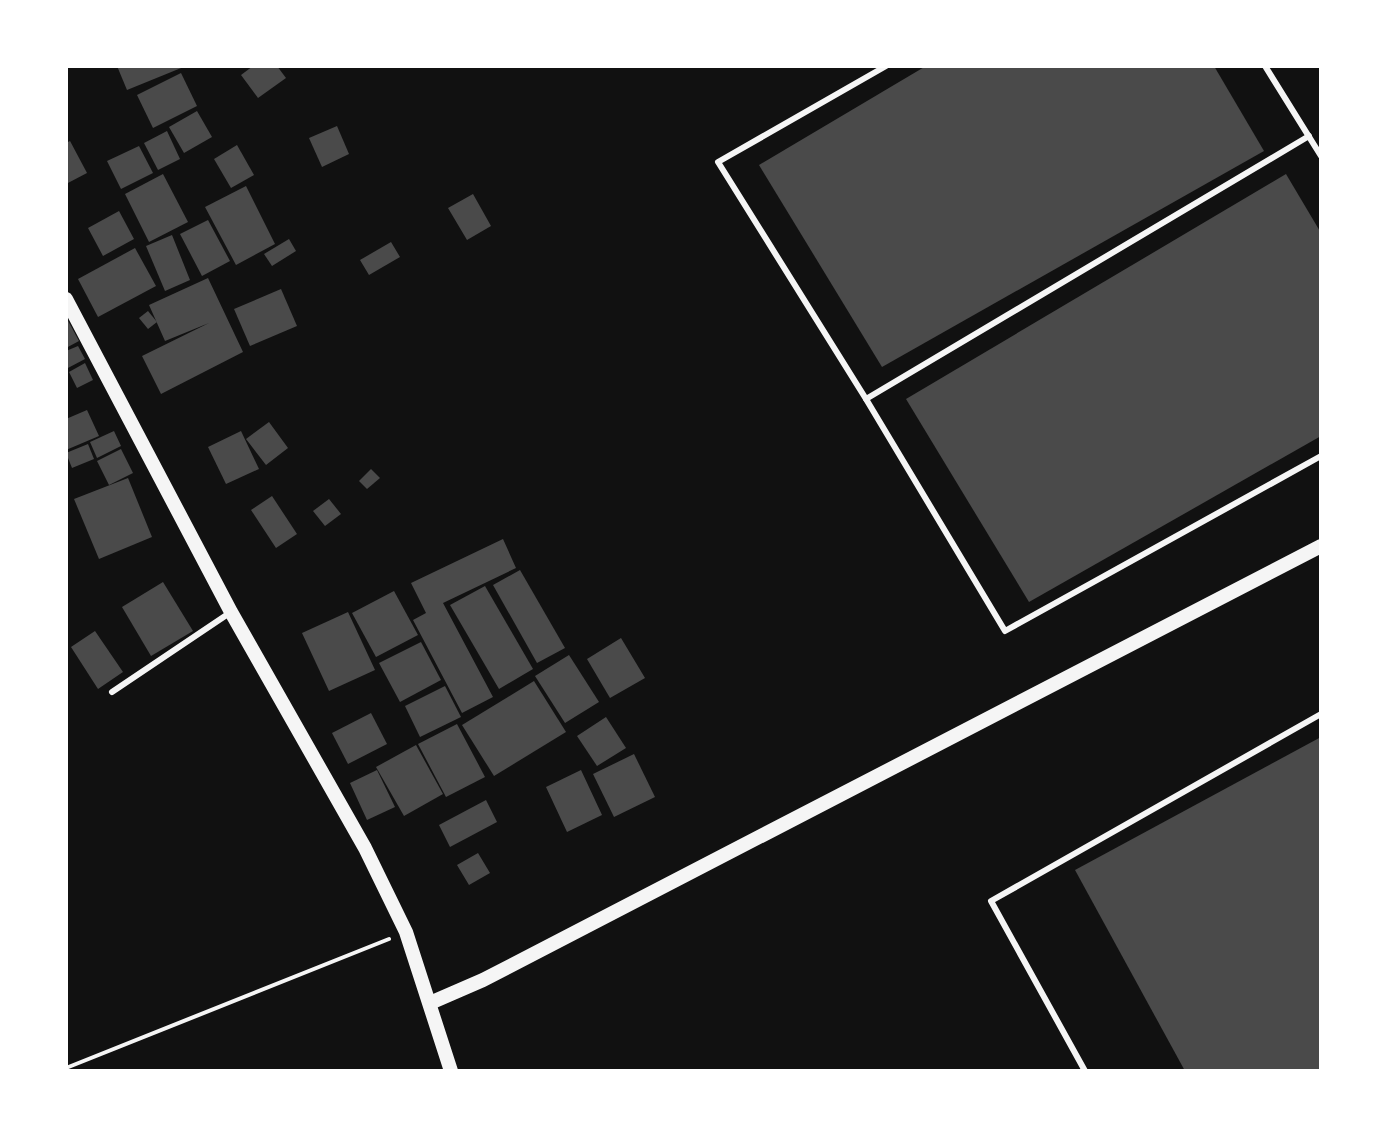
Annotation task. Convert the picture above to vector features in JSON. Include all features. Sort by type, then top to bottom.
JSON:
[{"type":"street","points":[[66,299],[231,612],[365,848],[406,932],[451,1071]]},
{"type":"street","points":[[430,1003],[483,980],[1321,546]]},
{"type":"lane","points":[[886,66],[718,162],[866,399],[1005,631],[1321,456]]},
{"type":"lane","points":[[1265,66],[1321,156]]},
{"type":"lane","points":[[866,399],[1309,136]]},
{"type":"lane","points":[[112,692],[231,612]]},
{"type":"lane","points":[[1085,1071],[991,901],[1321,714]]},
{"type":"path","points":[[66,1068],[406,932]]},
{"type":"building","points":[[117,66],[186,66],[127,90]]},
{"type":"building","points":[[253,66],[277,66],[286,78],[258,98],[241,75]]},
{"type":"building","points":[[926,66],[1214,66],[1264,151],[882,367],[759,165]]},
{"type":"building","points":[[181,73],[197,106],[153,128],[137,95]]},
{"type":"building","points":[[197,111],[212,137],[184,153],[169,127]]},
{"type":"building","points":[[337,126],[349,154],[322,167],[309,138]]},
{"type":"building","points":[[167,131],[180,159],[158,170],[144,143]]},
{"type":"building","points":[[70,141],[87,173],[66,184],[66,143]]},
{"type":"building","points":[[237,145],[254,175],[231,188],[214,159]]},
{"type":"building","points":[[139,146],[153,173],[121,189],[107,161]]},
{"type":"building","points":[[163,174],[188,222],[149,242],[125,194]]},
{"type":"building","points":[[1286,174],[1321,233],[1321,436],[1029,602],[906,399]]},
{"type":"building","points":[[246,186],[275,244],[236,265],[205,207]]},
{"type":"building","points":[[473,194],[491,226],[467,240],[448,208]]},
{"type":"building","points":[[119,211],[134,239],[103,256],[88,228]]},
{"type":"building","points":[[208,220],[230,261],[202,276],[180,234]]},
{"type":"building","points":[[172,235],[190,280],[165,291],[146,246]]},
{"type":"building","points":[[289,239],[296,251],[272,266],[264,254]]},
{"type":"building","points":[[391,242],[400,257],[369,275],[360,260]]},
{"type":"building","points":[[135,248],[156,286],[98,317],[78,279]]},
{"type":"building","points":[[208,278],[243,352],[161,394],[142,356],[209,323],[165,341],[149,305]]},
{"type":"building","points":[[281,289],[297,326],[250,346],[234,309]]},
{"type":"building","points":[[148,311],[157,322],[148,329],[139,318]]},
{"type":"building","points":[[66,317],[79,341],[66,348]]},
{"type":"building","points":[[78,346],[85,359],[66,369],[66,351]]},
{"type":"building","points":[[85,363],[93,380],[77,388],[69,372]]},
{"type":"building","points":[[87,410],[99,436],[66,450],[66,419]]},
{"type":"building","points":[[269,422],[288,448],[266,465],[246,439]]},
{"type":"building","points":[[114,431],[121,446],[97,458],[90,442]]},
{"type":"building","points":[[241,431],[259,469],[226,484],[208,447]]},
{"type":"building","points":[[88,444],[94,459],[72,468],[66,453]]},
{"type":"building","points":[[121,449],[133,473],[109,485],[97,461]]},
{"type":"building","points":[[371,469],[380,478],[367,489],[359,481]]},
{"type":"building","points":[[128,478],[152,537],[99,559],[74,499]]},
{"type":"building","points":[[272,496],[297,534],[276,548],[251,510]]},
{"type":"building","points":[[329,499],[341,514],[325,526],[313,511]]},
{"type":"building","points":[[503,539],[516,568],[443,603],[493,697],[462,713],[413,620],[426,613],[411,583]]},
{"type":"building","points":[[520,570],[565,648],[537,663],[493,585]]},
{"type":"building","points":[[163,582],[193,631],[151,656],[122,607]]},
{"type":"building","points":[[485,586],[533,669],[499,689],[450,605]]},
{"type":"building","points":[[394,591],[418,635],[376,657],[352,613]]},
{"type":"building","points":[[348,612],[375,670],[329,691],[302,633]]},
{"type":"building","points":[[95,631],[123,672],[98,689],[71,647]]},
{"type":"building","points":[[621,638],[645,678],[610,698],[587,659]]},
{"type":"building","points":[[421,642],[441,680],[400,702],[379,663]]},
{"type":"building","points":[[569,655],[599,702],[565,723],[535,676]]},
{"type":"building","points":[[534,681],[566,732],[494,776],[462,725]]},
{"type":"building","points":[[445,686],[461,717],[420,737],[405,706]]},
{"type":"building","points":[[371,713],[387,744],[348,764],[332,733]]},
{"type":"building","points":[[606,717],[626,748],[597,766],[577,736]]},
{"type":"building","points":[[457,724],[485,777],[446,797],[418,744]]},
{"type":"building","points":[[1321,737],[1321,1071],[1185,1071],[1075,870]]},
{"type":"building","points":[[416,745],[443,794],[404,816],[376,767]]},
{"type":"building","points":[[634,754],[655,797],[614,817],[593,774]]},
{"type":"building","points":[[377,770],[395,807],[367,820],[350,783]]},
{"type":"building","points":[[581,770],[602,815],[567,832],[546,787]]},
{"type":"building","points":[[486,800],[497,822],[450,847],[439,825]]},
{"type":"building","points":[[478,853],[490,873],[469,885],[457,865]]}]
